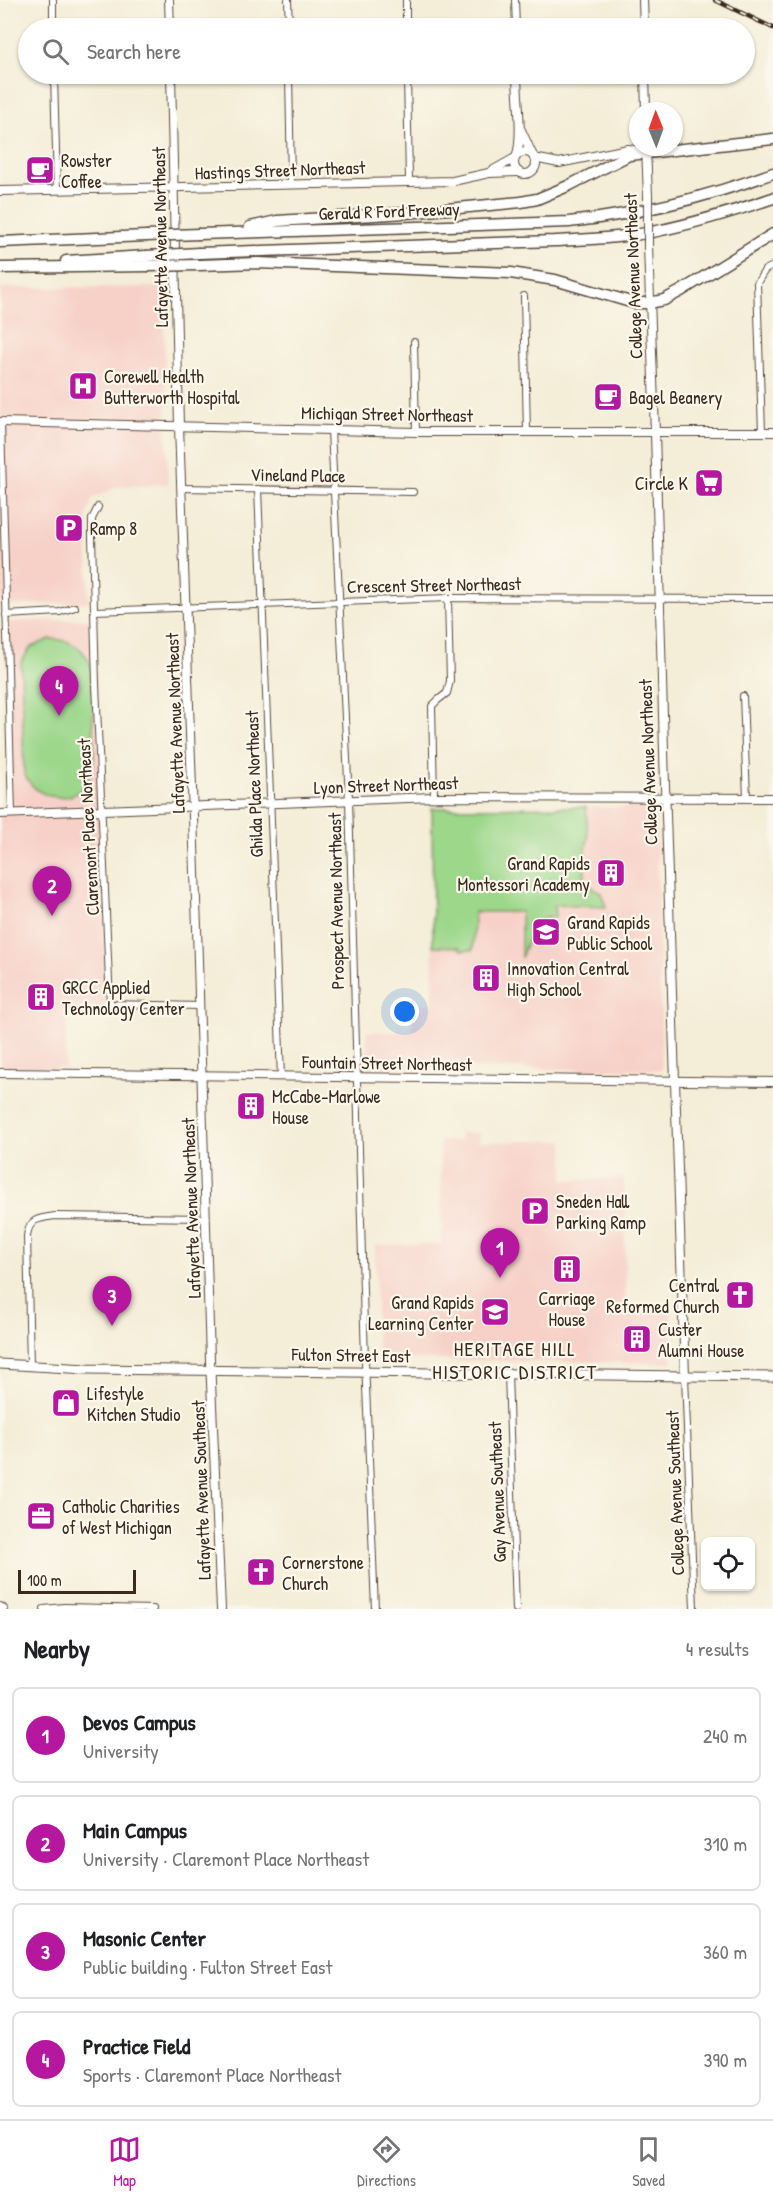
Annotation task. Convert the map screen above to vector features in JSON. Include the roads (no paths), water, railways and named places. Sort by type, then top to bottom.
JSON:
[{"type":"highway","points":[[683,147],[773,139]]},
{"type":"highway","points":[[223,233],[277,221],[406,213],[537,199],[629,155]]},
{"type":"highway","name":"Gerald R Ford Freeway","points":[[0,241],[569,222],[617,216],[676,204],[732,188],[773,173]]},
{"type":"highway","name":"Gerald R Ford Freeway","points":[[0,267],[555,242],[655,231],[722,215],[773,198]]},
{"type":"highway","points":[[199,259],[511,273],[555,280],[634,303],[650,303],[664,300],[681,291],[773,234]]},
{"type":"main road","points":[[643,0],[644,18]]},
{"type":"main road","points":[[645,84],[646,102]]},
{"type":"main road","name":"College Avenue Northeast","points":[[647,156],[655,432]]},
{"type":"main road","name":"Michigan Street Northeast","points":[[0,422],[416,432],[773,432]]},
{"type":"main road","name":"Fulton Street East","points":[[0,1364],[80,1369],[773,1377]]},
{"type":"street","points":[[53,0],[53,18]]},
{"type":"street","points":[[169,0],[170,18]]},
{"type":"street","points":[[288,0],[288,18]]},
{"type":"street","points":[[406,0],[406,18]]},
{"type":"street","points":[[516,2],[516,18]]},
{"type":"street","points":[[54,84],[57,190]]},
{"type":"street","name":"Lafayette Avenue Northeast","points":[[171,84],[179,426],[200,1006],[210,1371]]},
{"type":"street","points":[[289,84],[291,183]]},
{"type":"street","points":[[407,84],[410,181]]},
{"type":"street","points":[[517,84],[520,129],[513,165],[518,172],[524,174],[531,172],[535,166],[534,157],[520,129]]},
{"type":"street","points":[[516,156],[523,152],[559,163],[629,149]]},
{"type":"street","name":"Hastings Street Northeast","points":[[489,173],[516,156]]},
{"type":"street","name":"Hastings Street Northeast","points":[[0,191],[453,181],[489,173],[518,172]]},
{"type":"street","points":[[762,432],[757,283],[765,270],[773,266]]},
{"type":"street","points":[[524,296],[527,433]]},
{"type":"street","points":[[414,342],[416,432]]},
{"type":"street","points":[[0,422],[12,813]]},
{"type":"street","name":"Prospect Avenue Northeast","points":[[331,430],[349,800],[365,1372],[375,1609]]},
{"type":"street","name":"College Avenue Northeast","points":[[655,432],[665,797],[686,1376]]},
{"type":"street","name":"Vineland Place","points":[[182,488],[413,492]]},
{"type":"street","name":"Ghilda Place Northeast","points":[[258,489],[280,1077]]},
{"type":"street","name":"Claremont Place Northeast","points":[[98,507],[92,519],[96,684],[110,1004],[200,1006]]},
{"type":"street","points":[[434,797],[432,706],[447,693],[450,681],[448,598]]},
{"type":"street","name":"Crescent Street Northeast","points":[[95,611],[448,598],[773,599]]},
{"type":"street","points":[[6,615],[60,612],[75,607]]},
{"type":"street","points":[[742,696],[747,798]]},
{"type":"street","name":"Lyon Street Northeast","points":[[0,814],[434,797],[773,798]]},
{"type":"street","name":"Fountain Street Northeast","points":[[0,1072],[773,1082]]},
{"type":"street","points":[[30,1365],[28,1227],[32,1221],[55,1216],[206,1218]]},
{"type":"street","name":"Lafayette Avenue Southeast","points":[[210,1371],[221,1609]]},
{"type":"street","name":"Gay Avenue Southeast","points":[[508,1374],[516,1609]]},
{"type":"street","name":"College Avenue Southeast","points":[[686,1376],[694,1609]]},
{"type":"street","points":[[44,1609],[64,1607],[153,1609]]},
{"type":"railway","points":[[715,0],[752,18]]},
{"type":"railway","points":[[755,19],[773,28]]},
{"type":"place","name":"Rowster Coffee","points":[[40,170]]},
{"type":"place","name":"Corewell Health Butterworth Hospital","points":[[83,386]]},
{"type":"place","name":"Bagel Beanery","points":[[608,397]]},
{"type":"place","name":"Circle K","points":[[709,483]]},
{"type":"place","name":"Ramp 8","points":[[69,528]]},
{"type":"place","name":"Practice Field","points":[[59,716]]},
{"type":"place","name":"Grand Rapids Montessori Academy","points":[[611,873]]},
{"type":"place","name":"Main Campus","points":[[52,916]]},
{"type":"place","name":"Grand Rapids Public School","points":[[546,932]]},
{"type":"place","name":"Innovation Central High School","points":[[486,978]]},
{"type":"place","name":"GRCC Applied Technology Center","points":[[41,997]]},
{"type":"place","name":"McCabe-Marlowe House","points":[[251,1106]]},
{"type":"place","name":"Sneden Hall Parking Ramp","points":[[535,1211]]},
{"type":"place","name":"Carriage House","points":[[567,1269]]},
{"type":"place","name":"Devos Campus","points":[[500,1278]]},
{"type":"place","name":"Central Reformed Church","points":[[740,1295]]},
{"type":"place","name":"Grand Rapids Learning Center","points":[[495,1312]]},
{"type":"place","name":"Masonic Center","points":[[112,1326]]},
{"type":"place","name":"Custer Alumni House","points":[[637,1339]]},
{"type":"place","name":"Lifestyle Kitchen Studio","points":[[66,1403]]},
{"type":"place","name":"Catholic Charities of West Michigan","points":[[41,1516]]},
{"type":"place","name":"Cornerstone Church","points":[[261,1572]]},
{"type":"district","name":"HERITAGE HILL HISTORIC DISTRICT","points":[[515,1360]]}]
